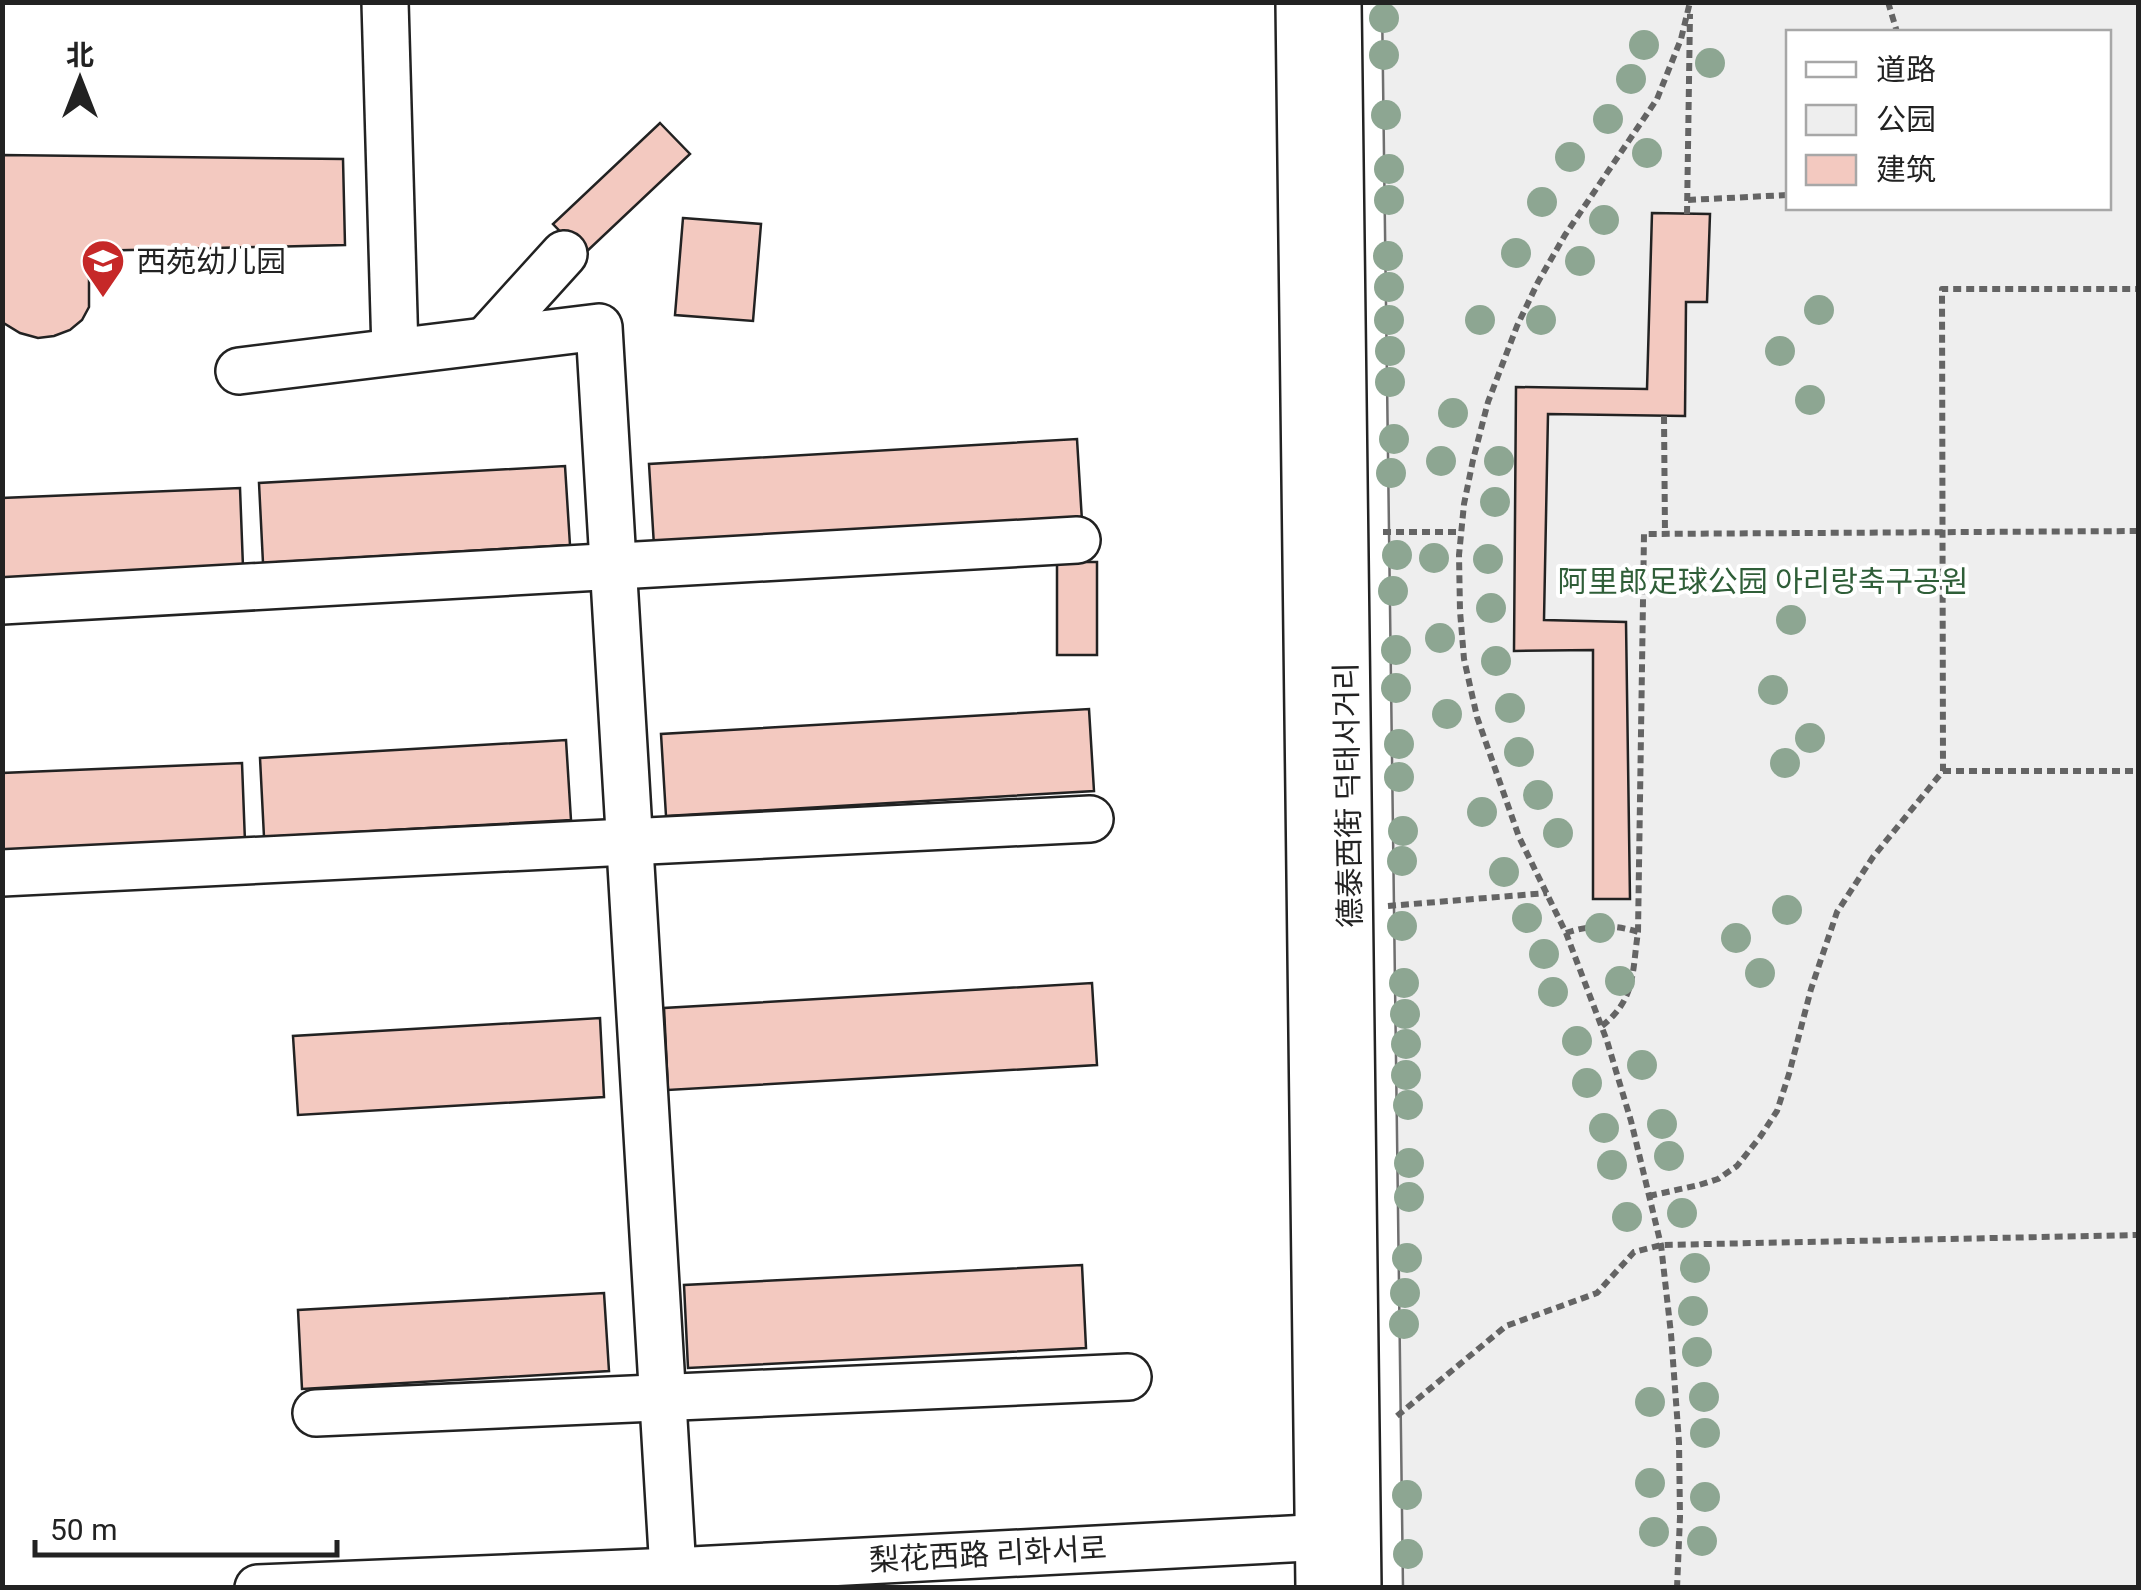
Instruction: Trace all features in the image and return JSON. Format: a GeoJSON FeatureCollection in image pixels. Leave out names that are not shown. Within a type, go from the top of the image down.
{"type":"FeatureCollection","features":[{"type":"Feature","properties":{"kind":"street"},"geometry":{"type":"LineString","coordinates":[[384,2],[395,351]]}},
{"type":"Feature","properties":{"kind":"street","name":"德泰西街 덕태서거리"},"geometry":{"type":"LineString","coordinates":[[1299,2],[1338,1536],[1358,1588]]}},
{"type":"Feature","properties":{"kind":"street","name":"德泰西街 덕태서거리"},"geometry":{"type":"LineString","coordinates":[[1319,1588],[1338,1536],[1338,2]]}},
{"type":"Feature","properties":{"kind":"street"},"geometry":{"type":"LineString","coordinates":[[488,339],[564,254]]}},
{"type":"Feature","properties":{"kind":"street"},"geometry":{"type":"LineString","coordinates":[[239,371],[599,327],[673,1570]]}},
{"type":"Feature","properties":{"kind":"street"},"geometry":{"type":"LineString","coordinates":[[2,602],[1077,540]]}},
{"type":"Feature","properties":{"kind":"street"},"geometry":{"type":"LineString","coordinates":[[2,873],[1090,819]]}},
{"type":"Feature","properties":{"kind":"street"},"geometry":{"type":"LineString","coordinates":[[316,1414],[1128,1376]]}},
{"type":"Feature","properties":{"kind":"street","name":"梨花西路 리화서로"},"geometry":{"type":"LineString","coordinates":[[258,1588],[1338,1536]]}},
{"type":"Feature","properties":{"kind":"path"},"geometry":{"type":"LineString","coordinates":[[1687,214],[1690,2]]}},
{"type":"Feature","properties":{"kind":"path"},"geometry":{"type":"LineString","coordinates":[[1678,1588],[1679,1442],[1661,1245],[1602,1026],[1566,933],[1518,837],[1476,717],[1464,659],[1460,532],[1488,402],[1516,326],[1566,235],[1657,99],[1681,38],[1690,2]]}},
{"type":"Feature","properties":{"kind":"path"},"geometry":{"type":"LineString","coordinates":[[1888,2],[1896,30]]}},
{"type":"Feature","properties":{"kind":"path"},"geometry":{"type":"LineString","coordinates":[[1688,200],[1786,195]]}},
{"type":"Feature","properties":{"kind":"path"},"geometry":{"type":"LineString","coordinates":[[1649,1196],[1718,1178],[1737,1166],[1760,1137],[1777,1111],[1810,989],[1837,912],[1873,857],[1943,771],[1942,290],[2138,290]]}},
{"type":"Feature","properties":{"kind":"path"},"geometry":{"type":"LineString","coordinates":[[1664,416],[1664,534]]}},
{"type":"Feature","properties":{"kind":"path"},"geometry":{"type":"LineString","coordinates":[[1602,1026],[1627,999],[1638,932],[1644,534],[2138,531]]}},
{"type":"Feature","properties":{"kind":"path"},"geometry":{"type":"LineString","coordinates":[[1377,532],[1460,532]]}},
{"type":"Feature","properties":{"kind":"path"},"geometry":{"type":"LineString","coordinates":[[1943,771],[2138,771]]}},
{"type":"Feature","properties":{"kind":"path"},"geometry":{"type":"LineString","coordinates":[[1381,906],[1547,894]]}},
{"type":"Feature","properties":{"kind":"path"},"geometry":{"type":"LineString","coordinates":[[1566,933],[1584,927],[1623,927],[1638,932]]}},
{"type":"Feature","properties":{"kind":"path"},"geometry":{"type":"LineString","coordinates":[[1388,1424],[1506,1326],[1598,1293],[1634,1252],[1661,1245],[2138,1235]]}},
{"type":"Feature","properties":{"kind":"green space","name":"阿里郎足球公园 아리랑축구공원"},"geometry":{"type":"Polygon","coordinates":[[[1382,3],[2138,3],[2138,1587],[1403,1587],[1382,3]]]}},
{"type":"Feature","properties":{"kind":"building"},"geometry":{"type":"Polygon","coordinates":[[[660,123],[690,154],[583,255],[553,224],[660,123]]]}},
{"type":"Feature","properties":{"kind":"building"},"geometry":{"type":"Polygon","coordinates":[[[2,155],[343,159],[345,245],[89,251],[89,307],[82,320],[70,330],[38,338],[2,322],[2,155]]]}},
{"type":"Feature","properties":{"kind":"building"},"geometry":{"type":"Polygon","coordinates":[[[1652,213],[1710,214],[1707,302],[1686,302],[1685,416],[1548,414],[1544,620],[1626,622],[1630,899],[1593,899],[1593,650],[1514,651],[1516,387],[1647,389],[1652,213]]]}},
{"type":"Feature","properties":{"kind":"building"},"geometry":{"type":"Polygon","coordinates":[[[683,218],[761,224],[753,321],[675,315],[683,218]]]}},
{"type":"Feature","properties":{"kind":"building"},"geometry":{"type":"Polygon","coordinates":[[[1077,439],[1082,521],[654,546],[649,464],[1077,439]]]}},
{"type":"Feature","properties":{"kind":"building"},"geometry":{"type":"Polygon","coordinates":[[[565,466],[570,545],[263,563],[259,483],[565,466]]]}},
{"type":"Feature","properties":{"kind":"building"},"geometry":{"type":"Polygon","coordinates":[[[240,488],[243,567],[2,578],[2,498],[240,488]]]}},
{"type":"Feature","properties":{"kind":"building"},"geometry":{"type":"Polygon","coordinates":[[[1057,562],[1097,562],[1097,655],[1057,655],[1057,562]]]}},
{"type":"Feature","properties":{"kind":"building"},"geometry":{"type":"Polygon","coordinates":[[[1089,709],[1094,791],[666,816],[661,734],[1089,709]]]}},
{"type":"Feature","properties":{"kind":"building"},"geometry":{"type":"Polygon","coordinates":[[[566,740],[571,820],[264,837],[260,758],[566,740]]]}},
{"type":"Feature","properties":{"kind":"building"},"geometry":{"type":"Polygon","coordinates":[[[242,763],[245,842],[2,853],[2,773],[242,763]]]}},
{"type":"Feature","properties":{"kind":"building"},"geometry":{"type":"Polygon","coordinates":[[[1092,983],[1097,1065],[668,1090],[664,1008],[1092,983]]]}},
{"type":"Feature","properties":{"kind":"building"},"geometry":{"type":"Polygon","coordinates":[[[600,1018],[604,1097],[298,1115],[293,1036],[600,1018]]]}},
{"type":"Feature","properties":{"kind":"building"},"geometry":{"type":"Polygon","coordinates":[[[1082,1265],[1086,1348],[688,1368],[684,1285],[1082,1265]]]}},
{"type":"Feature","properties":{"kind":"building"},"geometry":{"type":"Polygon","coordinates":[[[604,1293],[609,1371],[302,1389],[298,1310],[604,1293]]]}},
{"type":"Feature","properties":{"kind":"place","name":"西苑幼儿园"},"geometry":{"type":"Point","coordinates":[103,299]}}]}
